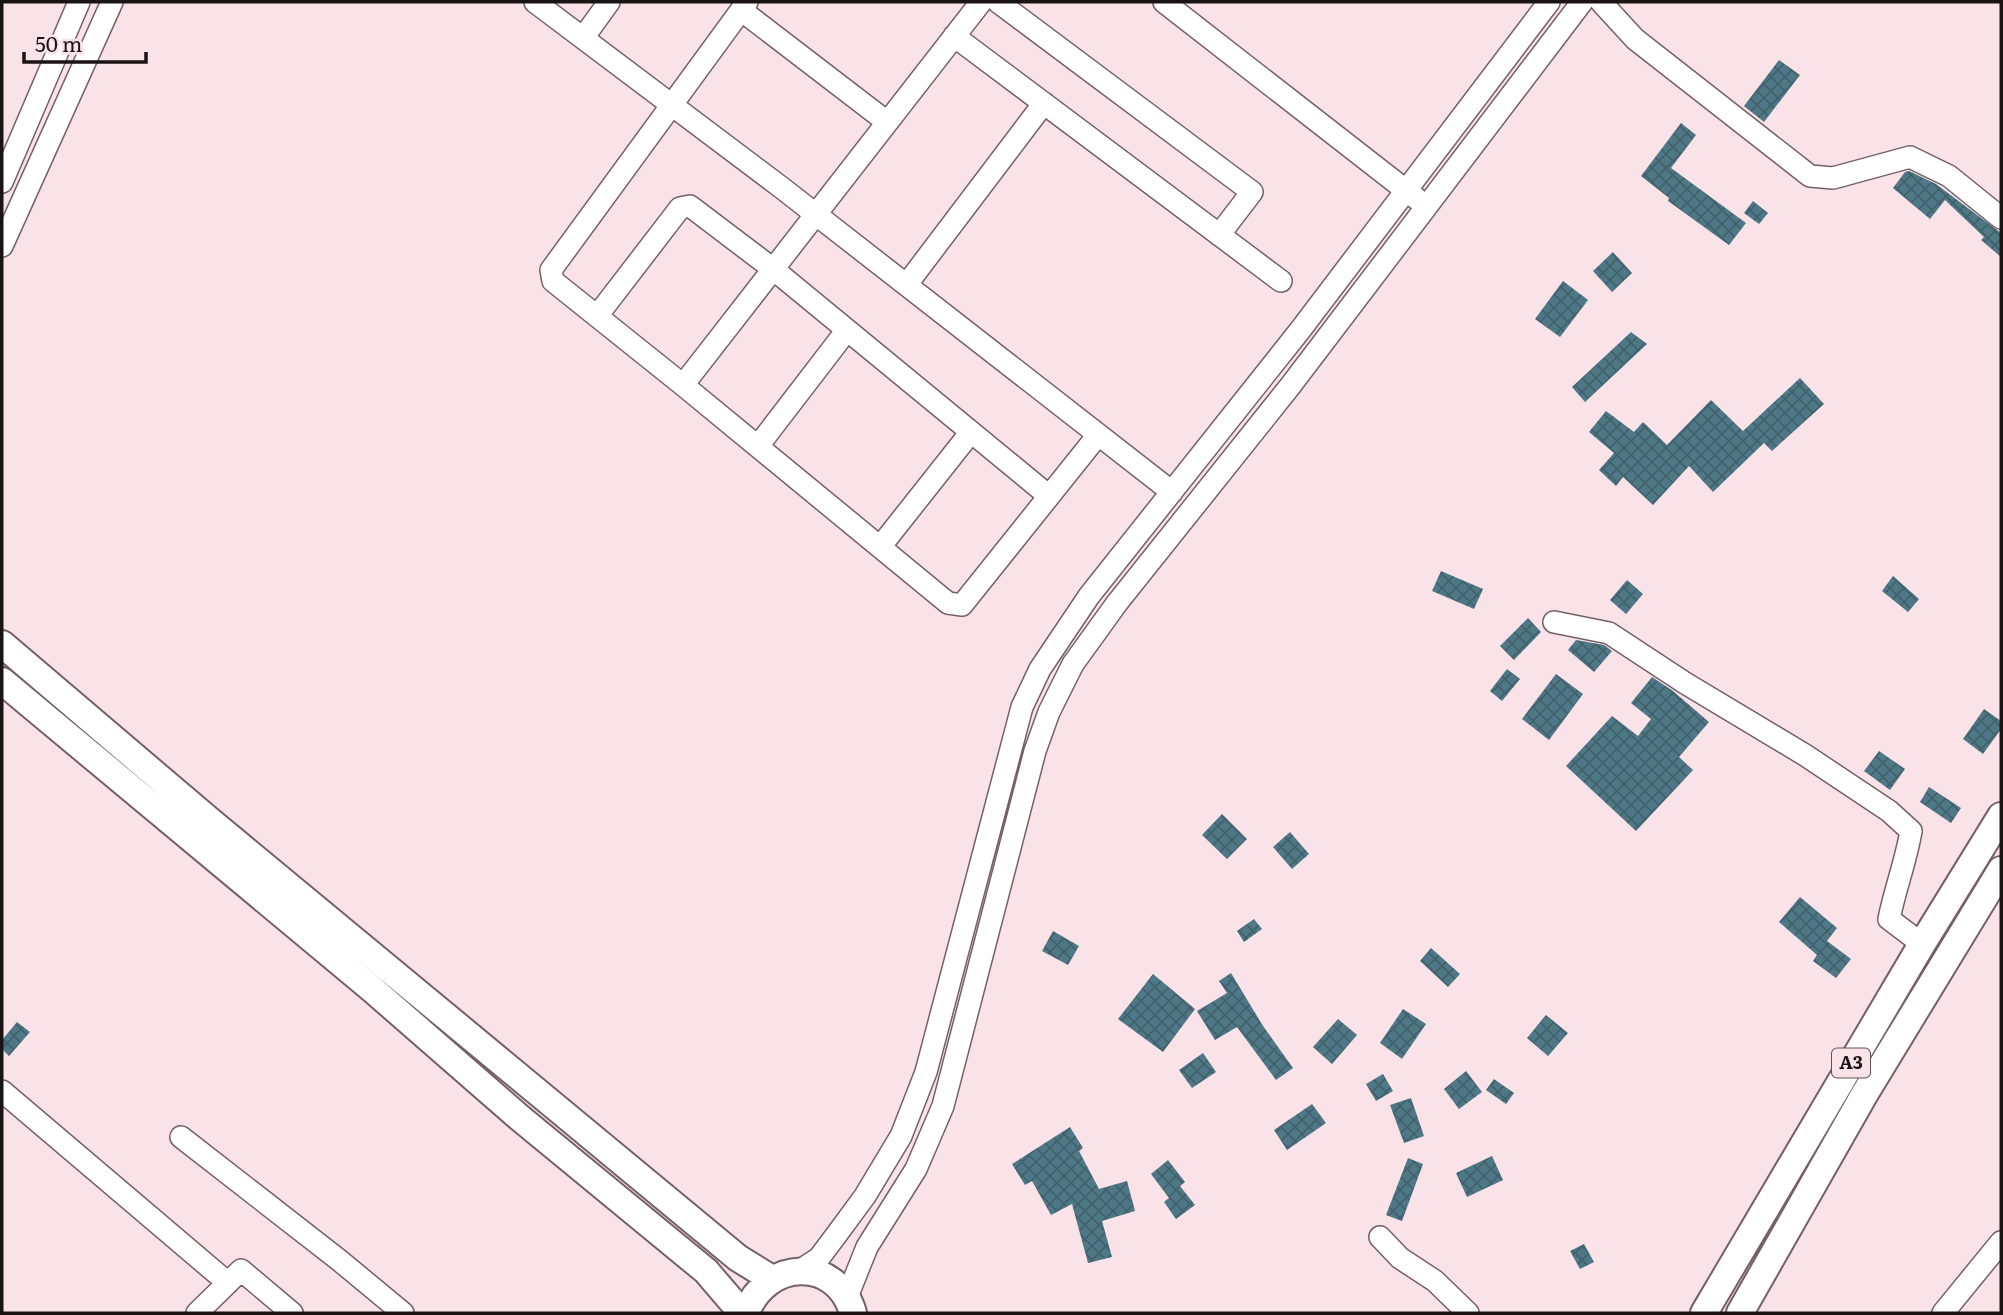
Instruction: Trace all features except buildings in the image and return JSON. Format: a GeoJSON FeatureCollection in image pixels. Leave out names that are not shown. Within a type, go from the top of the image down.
{"type":"FeatureCollection","features":[{"type":"Feature","properties":{"kind":"main road"},"geometry":{"type":"LineString","coordinates":[[2,644],[210,821],[738,1258],[772,1279]]}},
{"type":"Feature","properties":{"kind":"main road"},"geometry":{"type":"LineString","coordinates":[[2,681],[362,981],[520,1118],[706,1271],[744,1313],[751,1299],[764,1284],[780,1275],[799,1271],[818,1274],[834,1283],[850,1305]]}},
{"type":"Feature","properties":{"kind":"main road","name":"A3"},"geometry":{"type":"LineString","coordinates":[[1704,1313],[1922,944],[2001,816]]}},
{"type":"Feature","properties":{"kind":"main road","name":"A3"},"geometry":{"type":"LineString","coordinates":[[1740,1313],[1864,1095],[2001,870]]}},
{"type":"Feature","properties":{"kind":"street"},"geometry":{"type":"LineString","coordinates":[[2,182],[79,2]]}},
{"type":"Feature","properties":{"kind":"street"},"geometry":{"type":"LineString","coordinates":[[2,246],[111,2]]}},
{"type":"Feature","properties":{"kind":"street"},"geometry":{"type":"LineString","coordinates":[[535,2],[816,214],[1172,492]]}},
{"type":"Feature","properties":{"kind":"street"},"geometry":{"type":"LineString","coordinates":[[583,38],[609,2]]}},
{"type":"Feature","properties":{"kind":"street"},"geometry":{"type":"LineString","coordinates":[[683,385],[981,2]]}},
{"type":"Feature","properties":{"kind":"street"},"geometry":{"type":"LineString","coordinates":[[998,2],[1252,192],[1219,235]]}},
{"type":"Feature","properties":{"kind":"street"},"geometry":{"type":"LineString","coordinates":[[1164,2],[1427,206]]}},
{"type":"Feature","properties":{"kind":"street"},"geometry":{"type":"LineString","coordinates":[[799,1271],[819,1258],[865,1196],[901,1136],[926,1072],[1022,707],[1040,669],[1088,596],[1301,329],[1549,2]]}},
{"type":"Feature","properties":{"kind":"street"},"geometry":{"type":"LineString","coordinates":[[850,1305],[867,1247],[916,1170],[943,1106],[1035,751],[1049,712],[1073,664],[1117,603],[1291,385],[1582,2]]}},
{"type":"Feature","properties":{"kind":"street"},"geometry":{"type":"LineString","coordinates":[[1601,2],[1635,39],[1810,176],[1833,178],[1910,157],[1949,176],[2001,218]]}},
{"type":"Feature","properties":{"kind":"street"},"geometry":{"type":"LineString","coordinates":[[887,122],[744,6],[551,270],[553,281],[948,603],[962,605],[1098,435]]}},
{"type":"Feature","properties":{"kind":"street"},"geometry":{"type":"LineString","coordinates":[[954,36],[1281,281]]}},
{"type":"Feature","properties":{"kind":"street"},"geometry":{"type":"LineString","coordinates":[[906,285],[1044,103]]}},
{"type":"Feature","properties":{"kind":"street"},"geometry":{"type":"LineString","coordinates":[[597,316],[680,208],[690,206],[773,269],[1049,496]]}},
{"type":"Feature","properties":{"kind":"street"},"geometry":{"type":"LineString","coordinates":[[758,446],[847,330]]}},
{"type":"Feature","properties":{"kind":"street"},"geometry":{"type":"LineString","coordinates":[[880,547],[971,432]]}},
{"type":"Feature","properties":{"kind":"street"},"geometry":{"type":"LineString","coordinates":[[1554,622],[1609,633],[1685,683],[1805,755],[1889,811],[1911,831],[1907,857],[1889,919],[1922,944]]}},
{"type":"Feature","properties":{"kind":"street"},"geometry":{"type":"LineString","coordinates":[[2,1091],[228,1283]]}},
{"type":"Feature","properties":{"kind":"street"},"geometry":{"type":"LineString","coordinates":[[181,1137],[403,1313]]}},
{"type":"Feature","properties":{"kind":"street"},"geometry":{"type":"LineString","coordinates":[[1380,1237],[1400,1258],[1435,1281],[1468,1313]]}},
{"type":"Feature","properties":{"kind":"street"},"geometry":{"type":"LineString","coordinates":[[1943,1313],[2001,1242]]}},
{"type":"Feature","properties":{"kind":"street"},"geometry":{"type":"LineString","coordinates":[[197,1313],[242,1270],[292,1313]]}}]}
